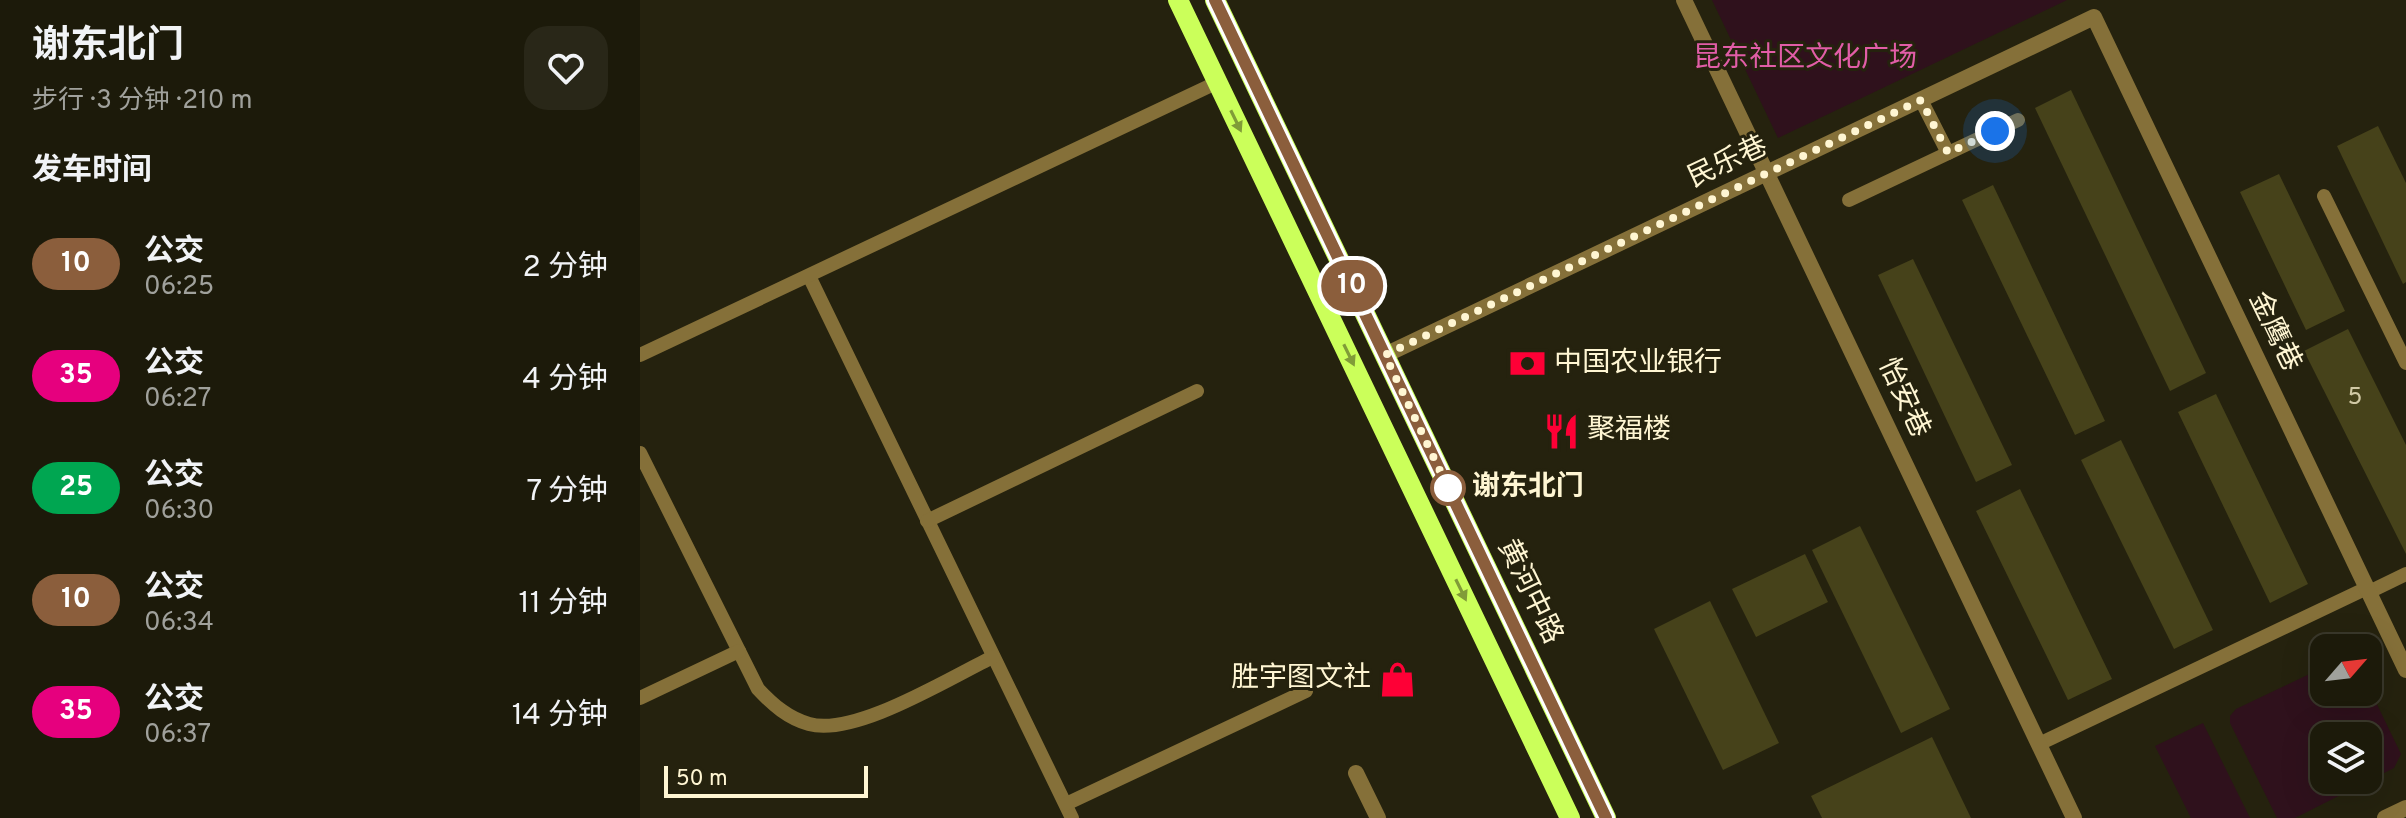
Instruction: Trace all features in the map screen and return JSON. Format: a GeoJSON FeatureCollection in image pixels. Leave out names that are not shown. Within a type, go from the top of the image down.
{"type":"FeatureCollection","features":[{"type":"Feature","properties":{"kind":"main road"},"geometry":{"type":"LineString","coordinates":[[1178,0],[1570,818]]}},
{"type":"Feature","properties":{"kind":"main road","name":"黄河中路"},"geometry":{"type":"LineString","coordinates":[[1215,0],[1606,818]]}},
{"type":"Feature","properties":{"kind":"street","name":"怡安巷"},"geometry":{"type":"LineString","coordinates":[[1684,0],[2074,818]]}},
{"type":"Feature","properties":{"kind":"street","name":"民乐巷"},"geometry":{"type":"LineString","coordinates":[[1385,355],[2094,17]]}},
{"type":"Feature","properties":{"kind":"street","name":"金鹰巷"},"geometry":{"type":"LineString","coordinates":[[2094,17],[2406,670]]}},
{"type":"Feature","properties":{"kind":"street"},"geometry":{"type":"LineString","coordinates":[[1356,773],[1378,818]]}},
{"type":"Feature","properties":{"kind":"street"},"geometry":{"type":"LineString","coordinates":[[2385,818],[2406,808]]}},
{"type":"Feature","properties":{"kind":"lane"},"geometry":{"type":"LineString","coordinates":[[640,355],[1218,82]]}},
{"type":"Feature","properties":{"kind":"lane"},"geometry":{"type":"LineString","coordinates":[[1921,100],[1948,153]]}},
{"type":"Feature","properties":{"kind":"lane"},"geometry":{"type":"LineString","coordinates":[[1849,200],[2018,120]]}},
{"type":"Feature","properties":{"kind":"lane"},"geometry":{"type":"LineString","coordinates":[[2324,196],[2406,363]]}},
{"type":"Feature","properties":{"kind":"lane"},"geometry":{"type":"LineString","coordinates":[[809,276],[1069,811],[1306,691]]}},
{"type":"Feature","properties":{"kind":"lane"},"geometry":{"type":"LineString","coordinates":[[927,521],[1197,391]]}},
{"type":"Feature","properties":{"kind":"lane"},"geometry":{"type":"LineString","coordinates":[[640,453],[758,689],[790,717],[810,725],[836,727],[871,717],[993,657]]}},
{"type":"Feature","properties":{"kind":"lane"},"geometry":{"type":"LineString","coordinates":[[2039,744],[2406,574]]}},
{"type":"Feature","properties":{"kind":"lane"},"geometry":{"type":"LineString","coordinates":[[640,698],[739,651]]}},
{"type":"Feature","properties":{"kind":"green space","name":"昆东社区文化广场"},"geometry":{"type":"Polygon","coordinates":[[[1712,0],[2067,0],[1778,138],[1712,0]]]}},
{"type":"Feature","properties":{"kind":"green space"},"geometry":{"type":"Polygon","coordinates":[[[2310,674],[2310,706],[2378,706],[2401,754],[2394,768],[2382,774],[2382,722],[2310,722],[2310,794],[2343,794],[2295,818],[2277,818],[2230,723],[2230,716],[2236,709],[2310,674]]]}},
{"type":"Feature","properties":{"kind":"green space"},"geometry":{"type":"Polygon","coordinates":[[[2203,723],[2250,818],[2191,818],[2155,746],[2203,723]]]}},
{"type":"Feature","properties":{"kind":"building"},"geometry":{"type":"Polygon","coordinates":[[[2071,90],[2206,373],[2170,391],[2035,108],[2071,90]]]}},
{"type":"Feature","properties":{"kind":"building"},"geometry":{"type":"Polygon","coordinates":[[[2378,126],[2406,183],[2406,282],[2403,284],[2337,146],[2378,126]]]}},
{"type":"Feature","properties":{"kind":"building"},"geometry":{"type":"Polygon","coordinates":[[[2279,174],[2345,311],[2306,330],[2240,192],[2279,174]]]}},
{"type":"Feature","properties":{"kind":"building"},"geometry":{"type":"Polygon","coordinates":[[[1993,185],[2105,421],[2075,435],[1962,200],[1993,185]]]}},
{"type":"Feature","properties":{"kind":"building"},"geometry":{"type":"Polygon","coordinates":[[[1913,259],[2012,465],[1976,482],[1878,275],[1913,259]]]}},
{"type":"Feature","properties":{"kind":"building"},"geometry":{"type":"Polygon","coordinates":[[[2348,329],[2406,445],[2406,554],[2304,351],[2348,329]]]}},
{"type":"Feature","properties":{"kind":"building"},"geometry":{"type":"Polygon","coordinates":[[[2216,394],[2308,584],[2270,603],[2178,412],[2216,394]]]}},
{"type":"Feature","properties":{"kind":"building"},"geometry":{"type":"Polygon","coordinates":[[[2121,440],[2213,630],[2174,649],[2081,460],[2121,440]]]}},
{"type":"Feature","properties":{"kind":"building"},"geometry":{"type":"Polygon","coordinates":[[[2020,489],[2112,679],[2068,700],[1976,511],[2020,489]]]}},
{"type":"Feature","properties":{"kind":"building"},"geometry":{"type":"Polygon","coordinates":[[[1860,526],[1950,709],[1901,733],[1812,550],[1860,526]]]}},
{"type":"Feature","properties":{"kind":"building"},"geometry":{"type":"Polygon","coordinates":[[[1805,554],[1828,602],[1756,637],[1732,589],[1805,554]]]}},
{"type":"Feature","properties":{"kind":"building"},"geometry":{"type":"Polygon","coordinates":[[[1710,601],[1779,743],[1723,770],[1654,629],[1710,601]]]}},
{"type":"Feature","properties":{"kind":"building"},"geometry":{"type":"Polygon","coordinates":[[[1932,737],[1971,818],[1822,818],[1811,796],[1932,737]]]}},
{"type":"Feature","properties":{"kind":"bus line","name":"10"},"geometry":{"type":"LineString","coordinates":[[1215,0],[1606,818]]}},
{"type":"Feature","properties":{"kind":"place","name":"中国农业银行"},"geometry":{"type":"Point","coordinates":[1528,364]}},
{"type":"Feature","properties":{"kind":"place","name":"聚福楼"},"geometry":{"type":"Point","coordinates":[1561,431]}},
{"type":"Feature","properties":{"kind":"place","name":"谢东北门"},"geometry":{"type":"Point","coordinates":[1448,488]}},
{"type":"Feature","properties":{"kind":"place","name":"胜宇图文社"},"geometry":{"type":"Point","coordinates":[1397,679]}},
{"type":"Feature","properties":{"kind":"route"},"geometry":{"type":"LineString","coordinates":[[1448,488],[1450,492],[1385,355],[1921,100],[1948,153],[1995,131]]}}]}
